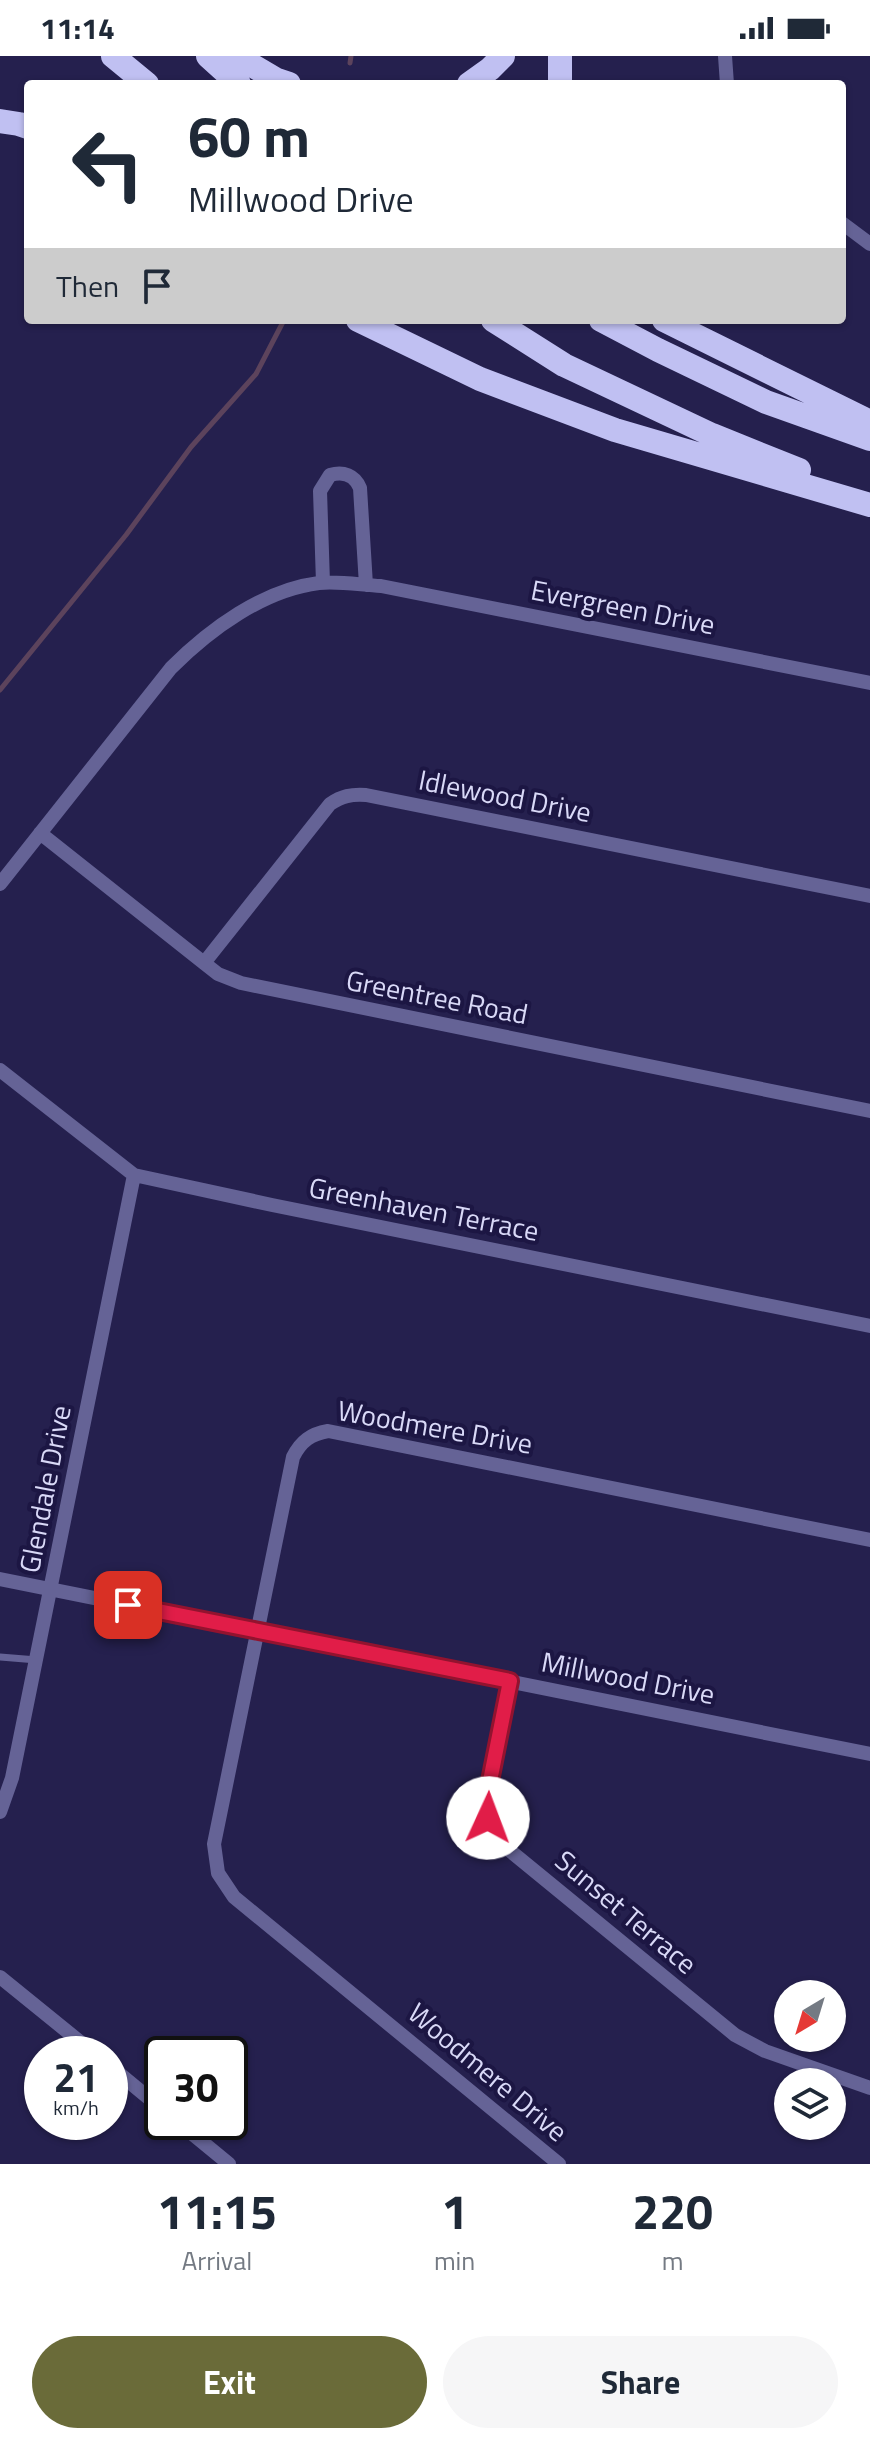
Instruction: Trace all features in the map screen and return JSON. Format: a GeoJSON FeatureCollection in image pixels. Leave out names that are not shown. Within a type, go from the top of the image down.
{"type":"FeatureCollection","features":[{"type":"Feature","properties":{"kind":"highway"},"geometry":{"type":"LineString","coordinates":[[113,56],[142,80]]}},
{"type":"Feature","properties":{"kind":"highway"},"geometry":{"type":"LineString","coordinates":[[208,56],[235,80]]}},
{"type":"Feature","properties":{"kind":"highway"},"geometry":{"type":"LineString","coordinates":[[236,56],[277,80]]}},
{"type":"Feature","properties":{"kind":"highway"},"geometry":{"type":"LineString","coordinates":[[475,80],[503,56]]}},
{"type":"Feature","properties":{"kind":"highway"},"geometry":{"type":"LineString","coordinates":[[560,56],[560,80]]}},
{"type":"Feature","properties":{"kind":"highway"},"geometry":{"type":"LineString","coordinates":[[0,121],[24,126]]}},
{"type":"Feature","properties":{"kind":"highway"},"geometry":{"type":"LineString","coordinates":[[366,324],[480,379],[615,430],[870,505]]}},
{"type":"Feature","properties":{"kind":"highway"},"geometry":{"type":"LineString","coordinates":[[500,324],[578,371],[712,435],[870,499]]}},
{"type":"Feature","properties":{"kind":"highway"},"geometry":{"type":"LineString","coordinates":[[609,324],[766,402],[870,439]]}},
{"type":"Feature","properties":{"kind":"highway"},"geometry":{"type":"LineString","coordinates":[[672,324],[870,422]]}},
{"type":"Feature","properties":{"kind":"street"},"geometry":{"type":"LineString","coordinates":[[725,56],[727,80]]}},
{"type":"Feature","properties":{"kind":"street"},"geometry":{"type":"LineString","coordinates":[[846,226],[870,244]]}},
{"type":"Feature","properties":{"kind":"street"},"geometry":{"type":"LineString","coordinates":[[323,583],[320,491],[330,475],[338,473],[357,480],[360,488],[366,585]]}},
{"type":"Feature","properties":{"kind":"street","name":"Evergreen Drive"},"geometry":{"type":"LineString","coordinates":[[0,884],[171,668],[195,644],[251,606],[308,585],[390,587],[870,683]]}},
{"type":"Feature","properties":{"kind":"street","name":"Idlewood Drive"},"geometry":{"type":"LineString","coordinates":[[204,963],[330,804],[352,794],[870,896]]}},
{"type":"Feature","properties":{"kind":"street","name":"Greentree Road"},"geometry":{"type":"LineString","coordinates":[[40,833],[218,974],[241,983],[870,1111]]}},
{"type":"Feature","properties":{"kind":"street","name":"Greenhaven Terrace"},"geometry":{"type":"LineString","coordinates":[[0,1070],[134,1175],[870,1326]]}},
{"type":"Feature","properties":{"kind":"street","name":"Glendale Drive"},"geometry":{"type":"LineString","coordinates":[[0,1812],[12,1778],[37,1660],[134,1175]]}},
{"type":"Feature","properties":{"kind":"street","name":"Woodmere Drive"},"geometry":{"type":"LineString","coordinates":[[559,2164],[234,1897],[218,1873],[214,1844],[293,1457],[304,1440],[328,1431],[870,1540]]}},
{"type":"Feature","properties":{"kind":"street","name":"Millwood Drive"},"geometry":{"type":"LineString","coordinates":[[0,1579],[870,1754]]}},
{"type":"Feature","properties":{"kind":"street","name":"Sunset Terrace"},"geometry":{"type":"LineString","coordinates":[[510,1681],[486,1801],[488,1818],[503,1845],[735,2035],[765,2051],[870,2088]]}},
{"type":"Feature","properties":{"kind":"street"},"geometry":{"type":"LineString","coordinates":[[0,1977],[73,2036]]}},
{"type":"Feature","properties":{"kind":"street"},"geometry":{"type":"LineString","coordinates":[[128,2081],[144,2094]]}},
{"type":"Feature","properties":{"kind":"street"},"geometry":{"type":"LineString","coordinates":[[200,2140],[229,2164]]}},
{"type":"Feature","properties":{"kind":"lane"},"geometry":{"type":"LineString","coordinates":[[0,1657],[37,1660]]}},
{"type":"Feature","properties":{"kind":"waterway"},"geometry":{"type":"LineString","coordinates":[[350,63],[351,56]]}},
{"type":"Feature","properties":{"kind":"waterway"},"geometry":{"type":"LineString","coordinates":[[0,690],[126,535],[191,447],[256,374],[282,324]]}},
{"type":"Feature","properties":{"kind":"route"},"geometry":{"type":"LineString","coordinates":[[128,1605],[510,1681],[486,1801],[488,1818]]}}]}
